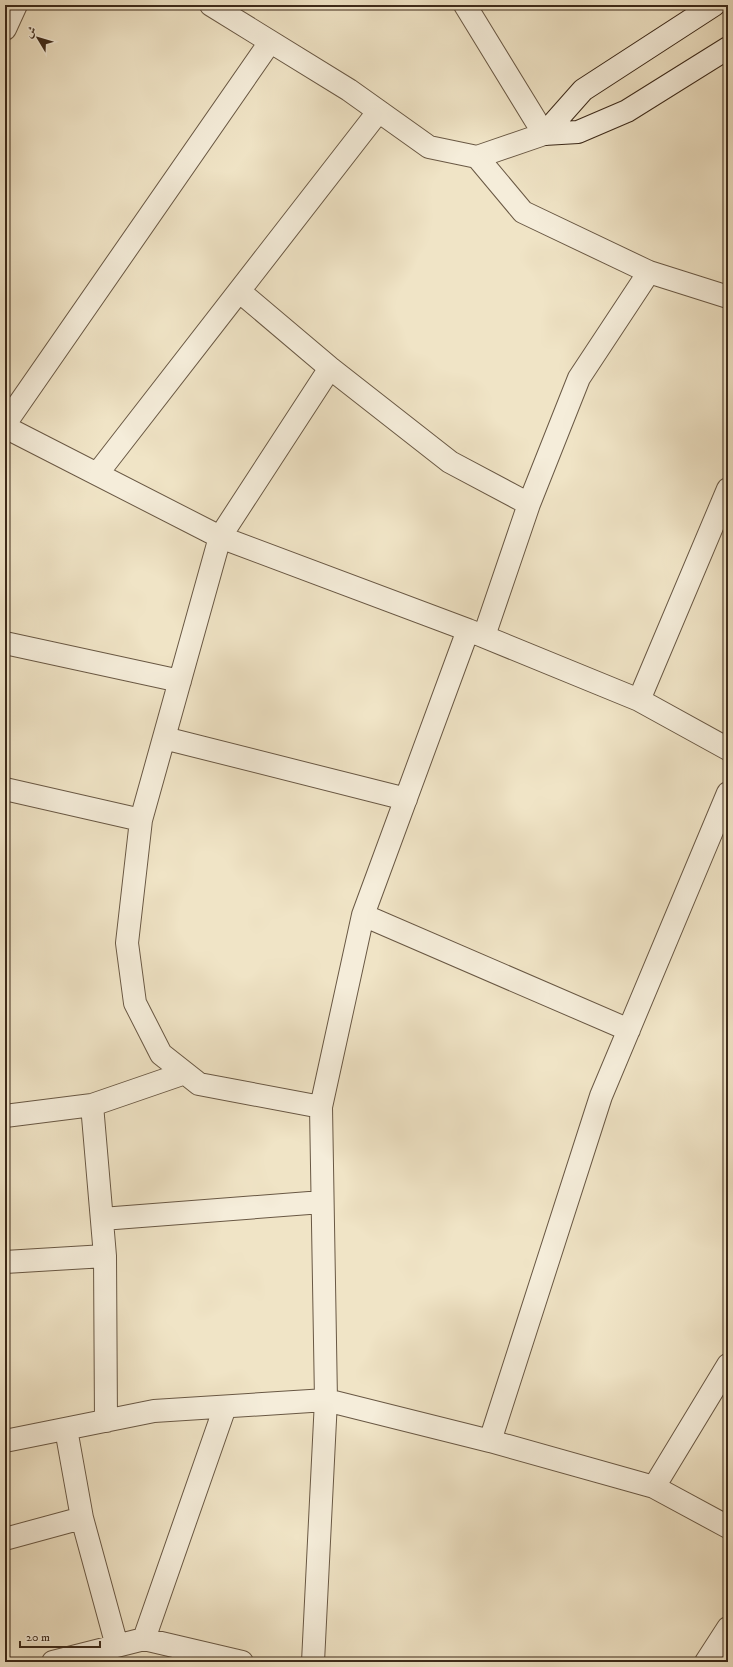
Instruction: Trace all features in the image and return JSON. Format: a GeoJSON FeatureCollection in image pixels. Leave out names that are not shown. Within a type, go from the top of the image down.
{"type":"FeatureCollection","features":[{"type":"Feature","properties":{"kind":"street"},"geometry":{"type":"LineString","coordinates":[[5,29],[16,5]]}},
{"type":"Feature","properties":{"kind":"street"},"geometry":{"type":"LineString","coordinates":[[211,5],[348,90],[429,147],[477,157],[544,134],[578,132],[627,111],[728,48]]}},
{"type":"Feature","properties":{"kind":"street"},"geometry":{"type":"LineString","coordinates":[[465,5],[544,134]]}},
{"type":"Feature","properties":{"kind":"street"},"geometry":{"type":"LineString","coordinates":[[544,134],[583,90],[714,5]]}},
{"type":"Feature","properties":{"kind":"street"},"geometry":{"type":"LineString","coordinates":[[5,424],[270,42]]}},
{"type":"Feature","properties":{"kind":"street"},"geometry":{"type":"LineString","coordinates":[[97,474],[378,112]]}},
{"type":"Feature","properties":{"kind":"street"},"geometry":{"type":"LineString","coordinates":[[477,157],[523,212],[649,272],[728,297]]}},
{"type":"Feature","properties":{"kind":"street"},"geometry":{"type":"LineString","coordinates":[[313,1662],[326,1400],[321,1107],[363,915],[406,799],[476,633],[579,378],[649,272]]}},
{"type":"Feature","properties":{"kind":"street"},"geometry":{"type":"LineString","coordinates":[[239,291],[330,368],[450,462],[529,504]]}},
{"type":"Feature","properties":{"kind":"street"},"geometry":{"type":"LineString","coordinates":[[321,1107],[199,1084],[161,1054],[135,1003],[127,943],[141,820],[220,537],[330,368]]}},
{"type":"Feature","properties":{"kind":"street"},"geometry":{"type":"LineString","coordinates":[[5,427],[220,537],[476,633],[639,700],[728,749]]}},
{"type":"Feature","properties":{"kind":"street"},"geometry":{"type":"LineString","coordinates":[[639,700],[728,490]]}},
{"type":"Feature","properties":{"kind":"street"},"geometry":{"type":"LineString","coordinates":[[5,642],[180,681]]}},
{"type":"Feature","properties":{"kind":"street"},"geometry":{"type":"LineString","coordinates":[[164,738],[406,799]]}},
{"type":"Feature","properties":{"kind":"street"},"geometry":{"type":"LineString","coordinates":[[5,789],[141,820]]}},
{"type":"Feature","properties":{"kind":"street"},"geometry":{"type":"LineString","coordinates":[[490,1441],[601,1096],[728,793]]}},
{"type":"Feature","properties":{"kind":"street"},"geometry":{"type":"LineString","coordinates":[[363,915],[629,1030]]}},
{"type":"Feature","properties":{"kind":"street"},"geometry":{"type":"LineString","coordinates":[[5,1116],[92,1105],[185,1073]]}},
{"type":"Feature","properties":{"kind":"street"},"geometry":{"type":"LineString","coordinates":[[92,1105],[105,1256],[106,1421]]}},
{"type":"Feature","properties":{"kind":"street"},"geometry":{"type":"LineString","coordinates":[[102,1219],[322,1202]]}},
{"type":"Feature","properties":{"kind":"street"},"geometry":{"type":"LineString","coordinates":[[5,1262],[105,1256]]}},
{"type":"Feature","properties":{"kind":"street"},"geometry":{"type":"LineString","coordinates":[[654,1487],[728,1365]]}},
{"type":"Feature","properties":{"kind":"street"},"geometry":{"type":"LineString","coordinates":[[5,1440],[154,1411],[326,1400],[490,1441],[654,1487],[728,1527]]}},
{"type":"Feature","properties":{"kind":"street"},"geometry":{"type":"LineString","coordinates":[[144,1640],[225,1407]]}},
{"type":"Feature","properties":{"kind":"street"},"geometry":{"type":"LineString","coordinates":[[66,1428],[82,1518],[117,1646]]}},
{"type":"Feature","properties":{"kind":"street"},"geometry":{"type":"LineString","coordinates":[[5,1539],[82,1518]]}},
{"type":"Feature","properties":{"kind":"street"},"geometry":{"type":"LineString","coordinates":[[706,1662],[728,1628]]}},
{"type":"Feature","properties":{"kind":"street"},"geometry":{"type":"LineString","coordinates":[[53,1662],[144,1640],[242,1662]]}}]}
